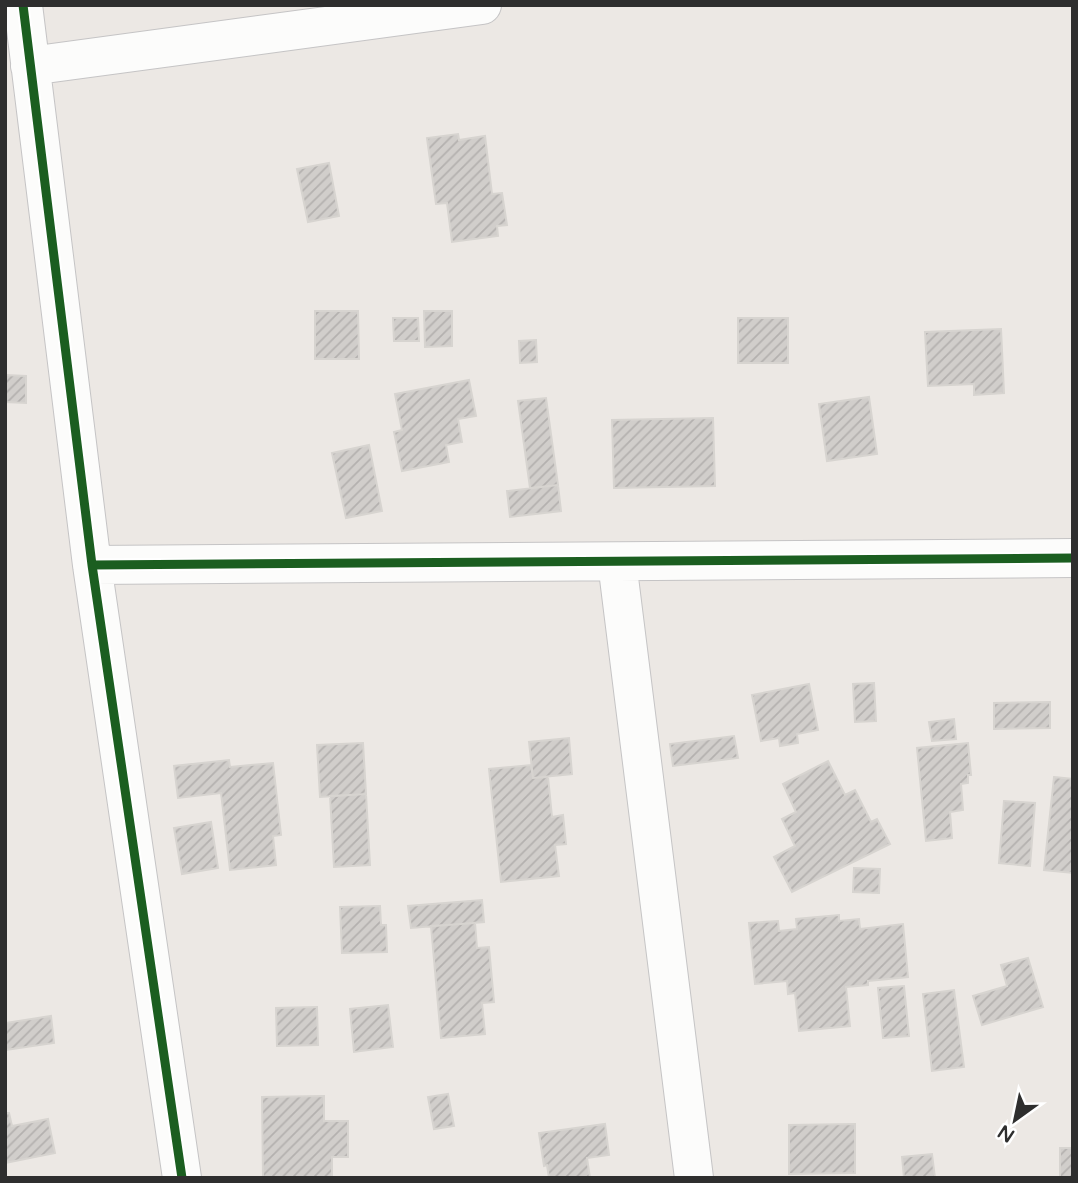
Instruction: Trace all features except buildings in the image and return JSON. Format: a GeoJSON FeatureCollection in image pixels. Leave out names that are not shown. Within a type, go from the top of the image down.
{"type":"FeatureCollection","features":[{"type":"Feature","properties":{"kind":"street"},"geometry":{"type":"LineString","coordinates":[[23,5],[92,565],[182,1178]]}},
{"type":"Feature","properties":{"kind":"street"},"geometry":{"type":"LineString","coordinates":[[30,66],[482,5]]}},
{"type":"Feature","properties":{"kind":"street"},"geometry":{"type":"LineString","coordinates":[[92,565],[1073,558]]}},
{"type":"Feature","properties":{"kind":"street"},"geometry":{"type":"LineString","coordinates":[[617,562],[694,1178]]}},
{"type":"Feature","properties":{"kind":"cycle path"},"geometry":{"type":"LineString","coordinates":[[23,5],[92,565],[182,1178]]}},
{"type":"Feature","properties":{"kind":"cycle path"},"geometry":{"type":"LineString","coordinates":[[92,565],[1073,558]]}}]}
